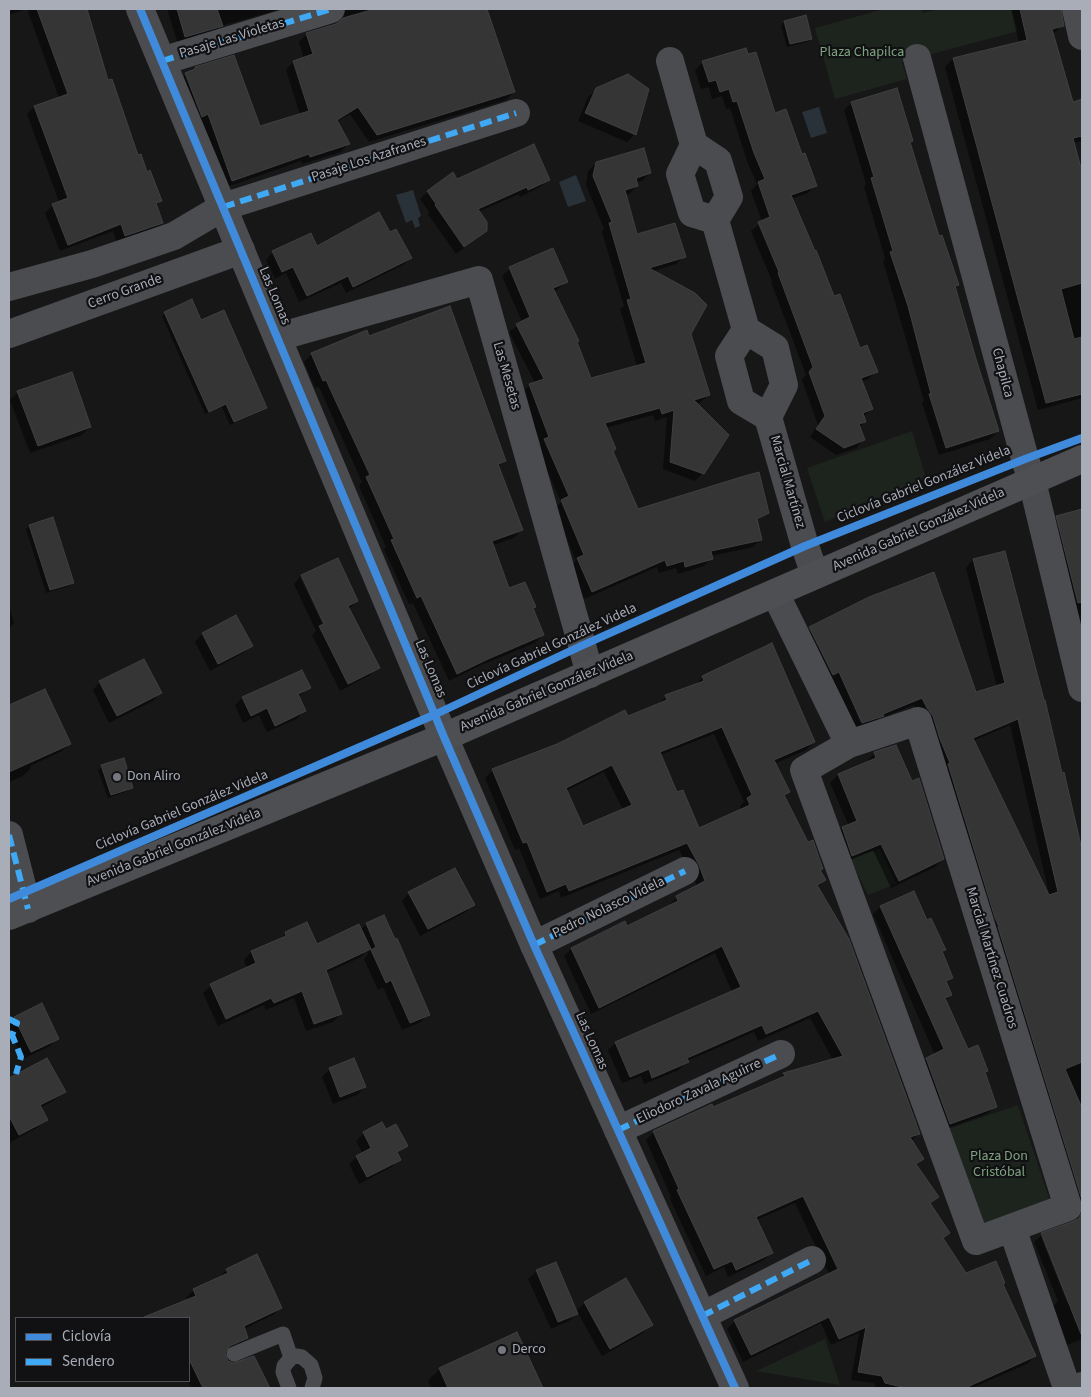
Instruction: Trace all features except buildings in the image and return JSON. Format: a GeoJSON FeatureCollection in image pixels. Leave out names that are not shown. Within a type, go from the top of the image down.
{"type":"FeatureCollection","features":[{"type":"Feature","properties":{"kind":"main road","name":"Avenida Gabriel González Videla"},"geometry":{"type":"LineString","coordinates":[[18,912],[444,737],[1082,459]]}},
{"type":"Feature","properties":{"kind":"street","name":"Las Lomas"},"geometry":{"type":"LineString","coordinates":[[140,9],[444,737],[534,945],[735,1388]]}},
{"type":"Feature","properties":{"kind":"street","name":"Pasaje Las Violetas"},"geometry":{"type":"LineString","coordinates":[[162,61],[331,9]]}},
{"type":"Feature","properties":{"kind":"street"},"geometry":{"type":"LineString","coordinates":[[1076,9],[1082,36]]}},
{"type":"Feature","properties":{"kind":"street","name":"Chapilca"},"geometry":{"type":"LineString","coordinates":[[917,58],[1022,450],[1032,481],[1082,688]]}},
{"type":"Feature","properties":{"kind":"street"},"geometry":{"type":"LineString","coordinates":[[670,61],[694,145],[718,161],[729,197],[715,220],[746,330]]}},
{"type":"Feature","properties":{"kind":"street","name":"Pasaje Los Azafranes"},"geometry":{"type":"LineString","coordinates":[[223,207],[516,113]]}},
{"type":"Feature","properties":{"kind":"street"},"geometry":{"type":"LineString","coordinates":[[694,145],[680,174],[692,213],[715,220]]}},
{"type":"Feature","properties":{"kind":"street"},"geometry":{"type":"LineString","coordinates":[[9,287],[92,264],[174,236],[223,207]]}},
{"type":"Feature","properties":{"kind":"street","name":"Cerro Grande"},"geometry":{"type":"LineString","coordinates":[[9,334],[241,250]]}},
{"type":"Feature","properties":{"kind":"street","name":"Las Mesetas"},"geometry":{"type":"LineString","coordinates":[[278,337],[479,280],[590,674]]}},
{"type":"Feature","properties":{"kind":"street","name":"Marcial Martínez"},"geometry":{"type":"LineString","coordinates":[[768,417],[741,401],[729,356],[746,330],[775,348],[784,385],[768,417],[805,546],[816,575]]}},
{"type":"Feature","properties":{"kind":"street"},"geometry":{"type":"LineString","coordinates":[[775,593],[849,744]]}},
{"type":"Feature","properties":{"kind":"street","name":"Marcial Martínez Cuadros"},"geometry":{"type":"LineString","coordinates":[[918,721],[1068,1207],[1012,1228],[976,1241],[804,770],[849,744],[918,721]]}},
{"type":"Feature","properties":{"kind":"street"},"geometry":{"type":"LineString","coordinates":[[9,835],[18,912]]}},
{"type":"Feature","properties":{"kind":"street","name":"Pedro Nolasco Videla"},"geometry":{"type":"LineString","coordinates":[[534,945],[685,871]]}},
{"type":"Feature","properties":{"kind":"street","name":"Eliodoro Zavala Aguirre"},"geometry":{"type":"LineString","coordinates":[[618,1130],[781,1054]]}},
{"type":"Feature","properties":{"kind":"street"},"geometry":{"type":"LineString","coordinates":[[1012,1228],[1068,1388]]}},
{"type":"Feature","properties":{"kind":"street"},"geometry":{"type":"LineString","coordinates":[[702,1316],[812,1260]]}},
{"type":"Feature","properties":{"kind":"street"},"geometry":{"type":"LineString","coordinates":[[1077,1388],[1082,1386]]}},
{"type":"Feature","properties":{"kind":"lane"},"geometry":{"type":"LineString","coordinates":[[234,1354],[283,1334],[291,1358]]}},
{"type":"Feature","properties":{"kind":"lane"},"geometry":{"type":"LineString","coordinates":[[289,1388],[283,1372],[284,1366],[291,1358],[302,1357],[310,1364],[315,1378],[312,1388]]}},
{"type":"Feature","properties":{"kind":"green space","name":"Plaza Chapilca"},"geometry":{"type":"Polygon","coordinates":[[[884,9],[921,9],[923,13],[938,9],[1012,9],[1018,31],[902,62],[907,79],[835,99],[815,28],[884,9]]]}},
{"type":"Feature","properties":{"kind":"green space"},"geometry":{"type":"Polygon","coordinates":[[[912,431],[926,478],[825,522],[807,468],[912,431]]]}},
{"type":"Feature","properties":{"kind":"green space"},"geometry":{"type":"Polygon","coordinates":[[[880,849],[896,884],[868,895],[850,859],[880,849]]]}},
{"type":"Feature","properties":{"kind":"green space","name":"Plaza Don Cristóbal"},"geometry":{"type":"Polygon","coordinates":[[[1018,1105],[1050,1201],[981,1225],[948,1129],[1018,1105]]]}},
{"type":"Feature","properties":{"kind":"green space"},"geometry":{"type":"Polygon","coordinates":[[[825,1339],[840,1385],[756,1371],[825,1339]]]}},
{"type":"Feature","properties":{"kind":"shaded area"},"geometry":{"type":"Polygon","coordinates":[[[819,107],[827,133],[811,138],[802,112],[819,107]]]}},
{"type":"Feature","properties":{"kind":"shaded area"},"geometry":{"type":"Polygon","coordinates":[[[576,175],[586,201],[568,207],[559,182],[576,175]]]}},
{"type":"Feature","properties":{"kind":"shaded area"},"geometry":{"type":"Polygon","coordinates":[[[413,190],[421,216],[418,218],[420,226],[415,228],[412,220],[406,223],[396,195],[413,190]]]}},
{"type":"Feature","properties":{"kind":"marked path"},"geometry":{"type":"LineString","coordinates":[[162,61],[331,9]]}},
{"type":"Feature","properties":{"kind":"marked path"},"geometry":{"type":"LineString","coordinates":[[223,207],[516,113]]}},
{"type":"Feature","properties":{"kind":"marked path"},"geometry":{"type":"LineString","coordinates":[[9,835],[28,909]]}},
{"type":"Feature","properties":{"kind":"marked path"},"geometry":{"type":"LineString","coordinates":[[534,945],[685,871]]}},
{"type":"Feature","properties":{"kind":"marked path"},"geometry":{"type":"LineString","coordinates":[[9,1019],[17,1023],[12,1035]]}},
{"type":"Feature","properties":{"kind":"marked path"},"geometry":{"type":"LineString","coordinates":[[9,1034],[12,1035],[21,1057],[16,1074]]}},
{"type":"Feature","properties":{"kind":"marked path"},"geometry":{"type":"LineString","coordinates":[[618,1130],[781,1054]]}},
{"type":"Feature","properties":{"kind":"marked path"},"geometry":{"type":"LineString","coordinates":[[702,1316],[812,1260]]}},
{"type":"Feature","properties":{"kind":"cycle path"},"geometry":{"type":"LineString","coordinates":[[140,9],[444,737],[534,945],[735,1388]]}},
{"type":"Feature","properties":{"kind":"cycle path","name":"Ciclovía Gabriel González Videla"},"geometry":{"type":"LineString","coordinates":[[9,899],[436,714],[581,646],[805,546],[1082,438]]}},
{"type":"Feature","properties":{"kind":"place","name":"Don Aliro"},"geometry":{"type":"Point","coordinates":[117,777]}},
{"type":"Feature","properties":{"kind":"place","name":"Derco"},"geometry":{"type":"Point","coordinates":[502,1350]}}]}
